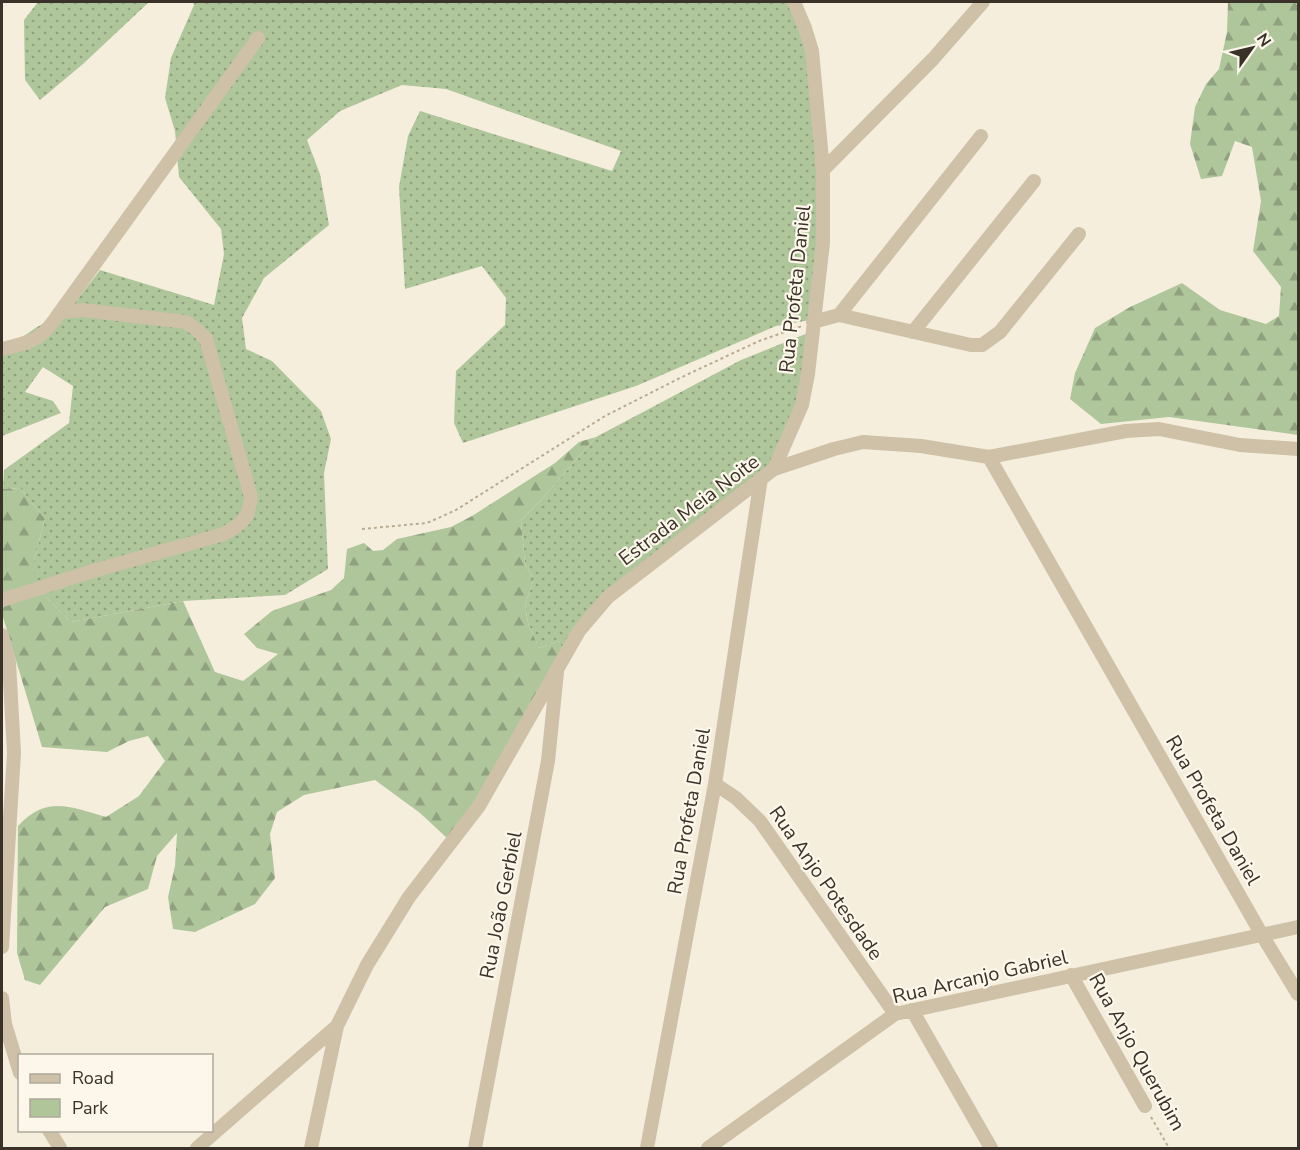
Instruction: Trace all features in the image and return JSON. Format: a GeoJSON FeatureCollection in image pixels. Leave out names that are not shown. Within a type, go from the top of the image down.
{"type":"FeatureCollection","features":[{"type":"Feature","properties":{"kind":"street","name":"Rua Profeta Daniel"},"geometry":{"type":"LineString","coordinates":[[774,469],[802,405],[808,374],[823,243],[823,170],[812,51],[806,27],[794,2]]}},
{"type":"Feature","properties":{"kind":"street"},"geometry":{"type":"LineString","coordinates":[[823,170],[933,59],[982,2]]}},
{"type":"Feature","properties":{"kind":"street"},"geometry":{"type":"LineString","coordinates":[[2,349],[42,336],[258,38]]}},
{"type":"Feature","properties":{"kind":"street"},"geometry":{"type":"LineString","coordinates":[[839,315],[981,136]]}},
{"type":"Feature","properties":{"kind":"street"},"geometry":{"type":"LineString","coordinates":[[914,332],[1034,181]]}},
{"type":"Feature","properties":{"kind":"street"},"geometry":{"type":"LineString","coordinates":[[813,322],[839,315],[971,345],[982,345],[992,340],[1033,293],[1079,234]]}},
{"type":"Feature","properties":{"kind":"street"},"geometry":{"type":"LineString","coordinates":[[2,600],[93,571],[224,534],[239,525],[249,513],[251,497],[206,339],[196,328],[186,322],[83,310],[60,312]]}},
{"type":"Feature","properties":{"kind":"street","name":"Estrada Meia Noite"},"geometry":{"type":"LineString","coordinates":[[311,1149],[337,1026],[367,965],[409,897],[479,806],[579,631],[608,597],[761,478],[774,469],[863,442],[921,446],[989,457],[1126,431],[1159,429],[1240,446],[1299,449]]}},
{"type":"Feature","properties":{"kind":"street","name":"Rua Profeta Daniel"},"geometry":{"type":"LineString","coordinates":[[989,457],[1262,935],[1299,994]]}},
{"type":"Feature","properties":{"kind":"street","name":"Rua Profeta Daniel"},"geometry":{"type":"LineString","coordinates":[[647,1149],[715,784],[761,478]]}},
{"type":"Feature","properties":{"kind":"street"},"geometry":{"type":"LineString","coordinates":[[2,635],[9,662],[14,753],[2,947]]}},
{"type":"Feature","properties":{"kind":"street","name":"Rua João Gerbiel"},"geometry":{"type":"LineString","coordinates":[[475,1149],[548,761],[558,667]]}},
{"type":"Feature","properties":{"kind":"street"},"geometry":{"type":"LineString","coordinates":[[529,717],[552,727]]}},
{"type":"Feature","properties":{"kind":"street","name":"Rua Anjo Potesdade"},"geometry":{"type":"LineString","coordinates":[[715,784],[736,798],[760,821],[895,1014]]}},
{"type":"Feature","properties":{"kind":"street","name":"Rua Arcanjo Gabriel"},"geometry":{"type":"LineString","coordinates":[[708,1149],[895,1014],[1299,927]]}},
{"type":"Feature","properties":{"kind":"street","name":"Rua Anjo Querubim"},"geometry":{"type":"LineString","coordinates":[[1071,975],[1145,1106]]}},
{"type":"Feature","properties":{"kind":"street"},"geometry":{"type":"LineString","coordinates":[[2,998],[8,1038],[18,1067]]}},
{"type":"Feature","properties":{"kind":"street"},"geometry":{"type":"LineString","coordinates":[[912,1010],[991,1149]]}},
{"type":"Feature","properties":{"kind":"street","name":"Estrada Meia Noite"},"geometry":{"type":"LineString","coordinates":[[197,1149],[337,1026]]}},
{"type":"Feature","properties":{"kind":"street"},"geometry":{"type":"LineString","coordinates":[[50,1132],[60,1149]]}},
{"type":"Feature","properties":{"kind":"path"},"geometry":{"type":"LineString","coordinates":[[362,529],[427,523],[456,510],[605,416],[759,341],[813,322]]}},
{"type":"Feature","properties":{"kind":"path","name":"Rua Anjo Querubim"},"geometry":{"type":"LineString","coordinates":[[1145,1106],[1169,1149]]}},
{"type":"Feature","properties":{"kind":"green space"},"geometry":{"type":"Polygon","coordinates":[[[38,2],[149,2],[83,64],[40,100],[25,80],[24,20],[38,2]]]}},
{"type":"Feature","properties":{"kind":"green space"},"geometry":{"type":"Polygon","coordinates":[[[193,2],[792,2],[808,37],[822,208],[810,320],[776,326],[636,386],[463,443],[454,423],[456,371],[505,325],[506,298],[482,266],[405,289],[399,187],[408,136],[420,111],[612,171],[621,151],[446,89],[402,85],[340,111],[307,140],[320,174],[329,225],[264,278],[242,318],[246,349],[272,361],[321,411],[331,439],[324,473],[328,569],[285,595],[183,601],[71,622],[34,585],[34,560],[45,519],[20,488],[3,489],[4,470],[69,423],[73,386],[43,367],[25,392],[53,401],[61,413],[2,436],[2,351],[37,327],[70,309],[100,270],[214,305],[224,254],[221,229],[179,177],[175,131],[165,98],[171,58],[194,5],[193,2]]]}},
{"type":"Feature","properties":{"kind":"green space"},"geometry":{"type":"Polygon","coordinates":[[[1228,2],[1298,2],[1298,435],[1169,417],[1101,424],[1070,399],[1075,373],[1095,328],[1130,307],[1182,283],[1220,310],[1266,324],[1279,316],[1281,287],[1253,251],[1261,201],[1252,147],[1235,141],[1222,176],[1201,179],[1190,144],[1195,107],[1206,84],[1219,69],[1227,32],[1228,2]]]}},
{"type":"Feature","properties":{"kind":"green space"},"geometry":{"type":"Polygon","coordinates":[[[808,333],[797,407],[770,468],[597,603],[563,651],[559,641],[539,648],[528,623],[525,605],[534,579],[525,564],[521,520],[596,437],[741,360],[808,333]]]}},
{"type":"Feature","properties":{"kind":"green space"},"geometry":{"type":"Polygon","coordinates":[[[596,437],[521,520],[525,564],[534,579],[525,605],[528,623],[539,648],[559,641],[563,651],[490,784],[447,838],[420,813],[375,780],[304,795],[277,812],[270,834],[275,878],[255,904],[195,932],[173,929],[168,897],[175,866],[177,833],[157,856],[148,889],[105,907],[40,985],[25,980],[17,953],[18,826],[29,816],[49,807],[70,807],[106,817],[139,796],[165,761],[148,736],[129,741],[107,752],[42,747],[2,614],[2,489],[20,488],[45,519],[34,560],[34,585],[71,622],[183,601],[215,672],[243,681],[278,654],[257,648],[244,634],[272,611],[331,590],[344,578],[347,549],[364,543],[373,551],[383,550],[397,539],[451,527],[555,463],[579,442],[596,437]]]}}]}
